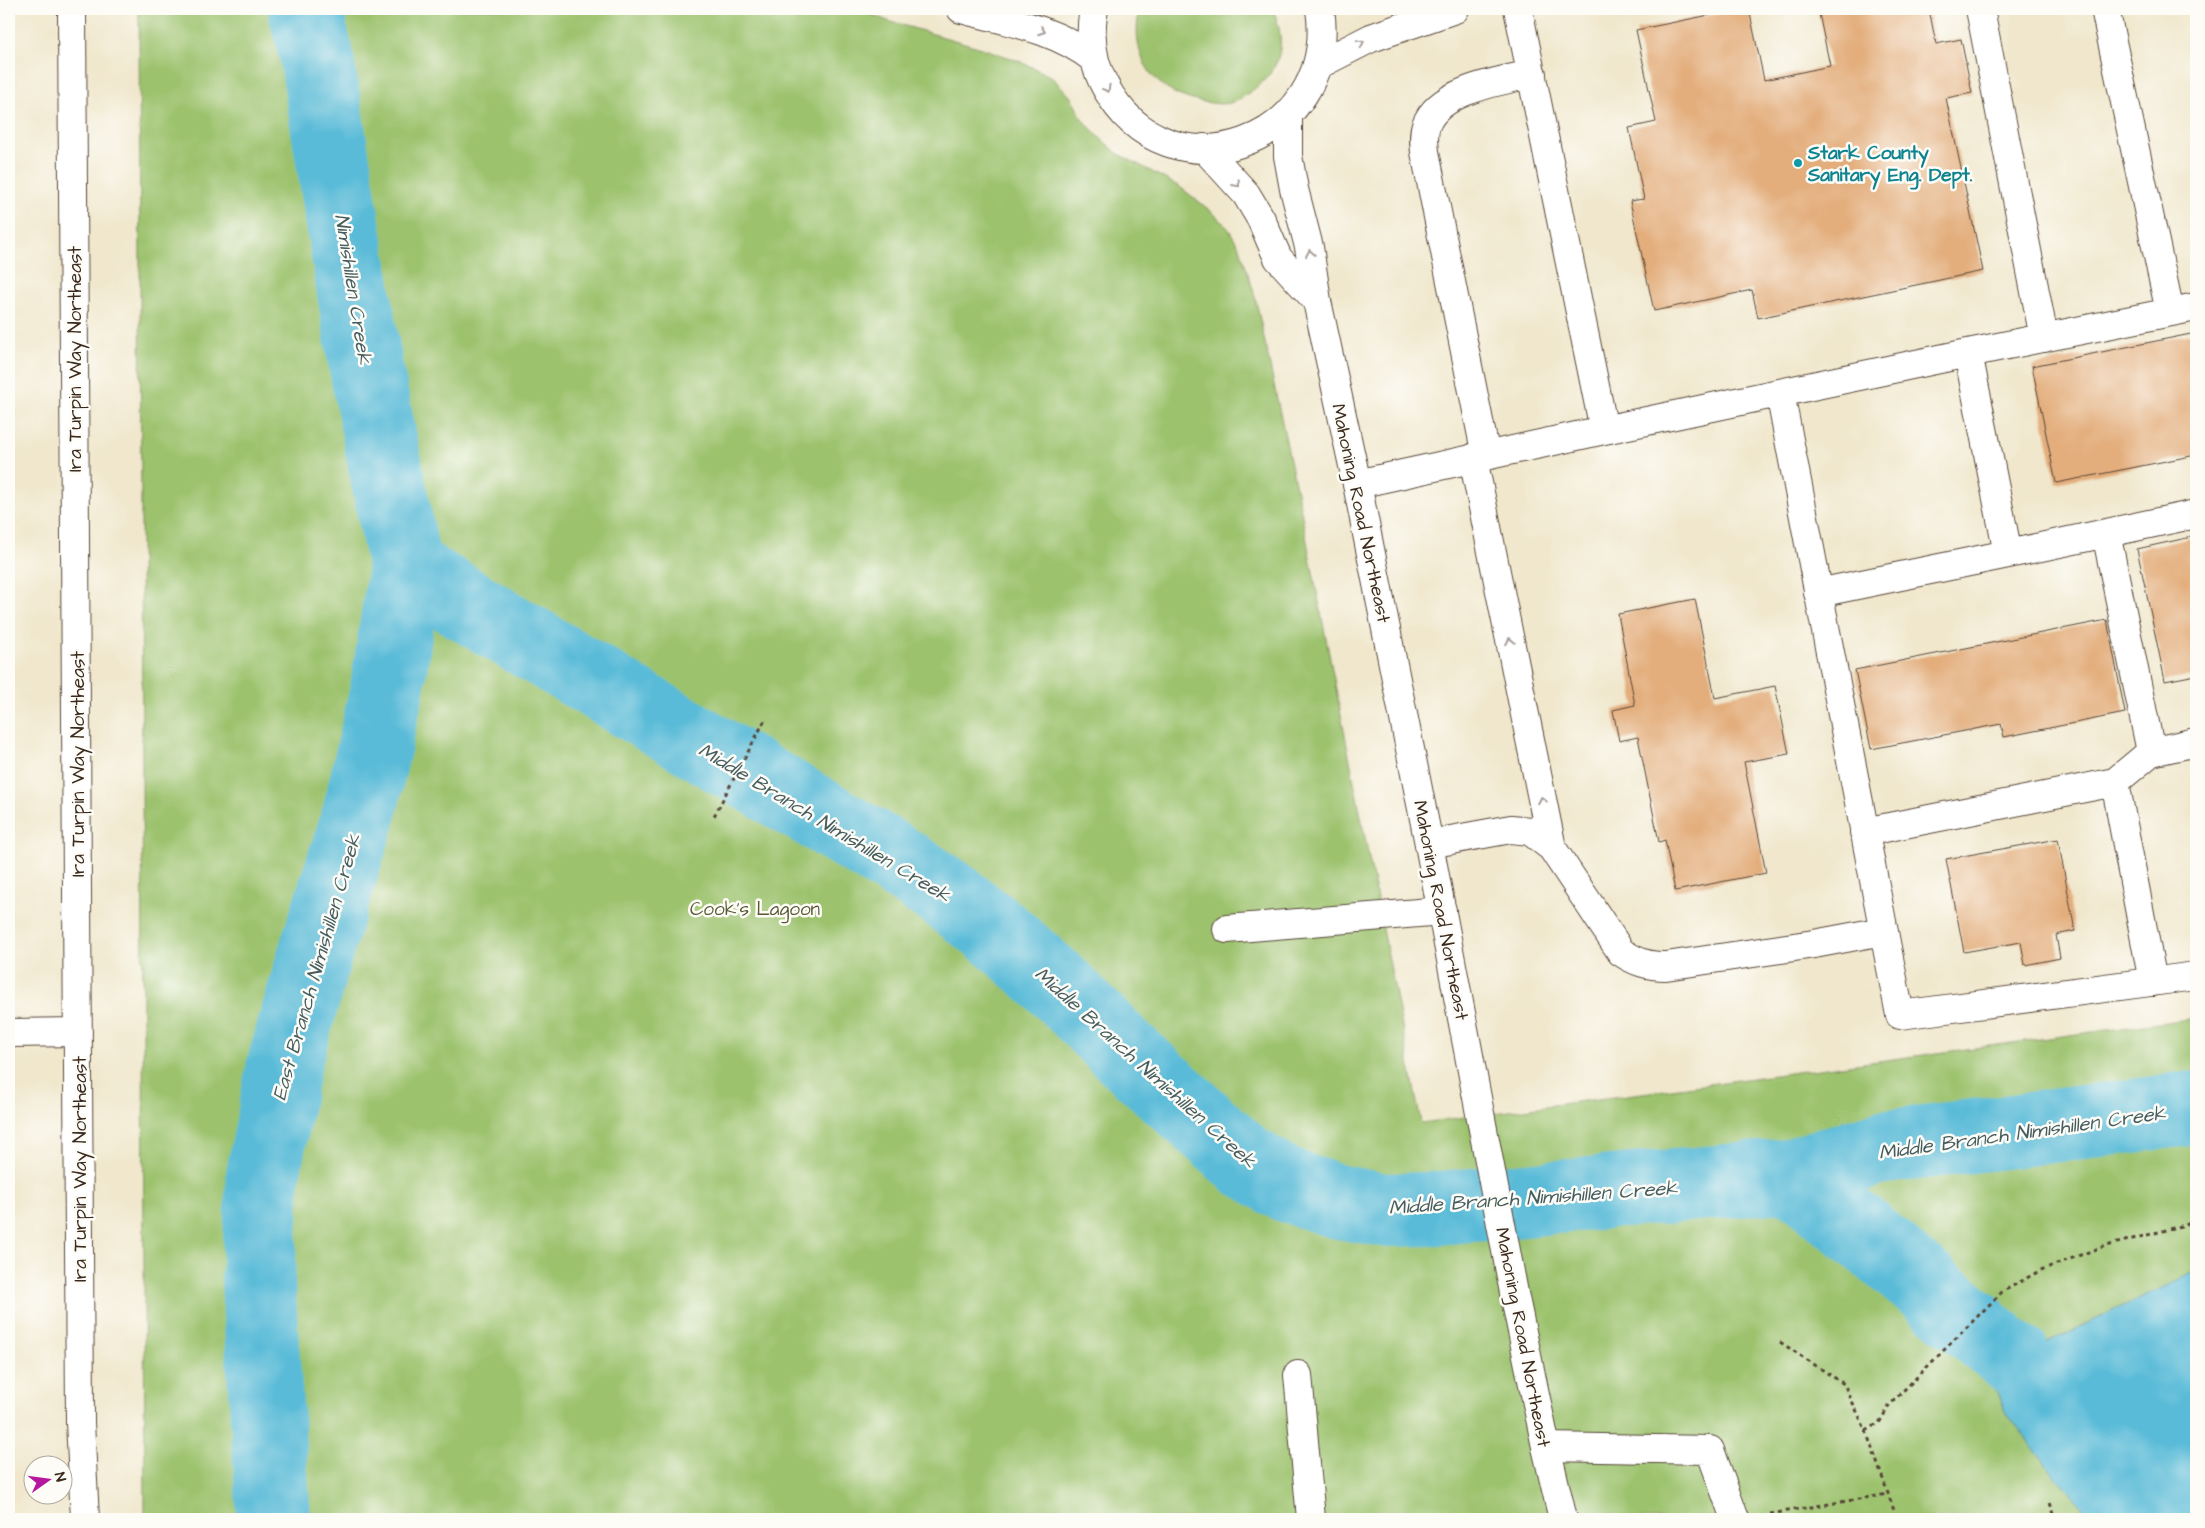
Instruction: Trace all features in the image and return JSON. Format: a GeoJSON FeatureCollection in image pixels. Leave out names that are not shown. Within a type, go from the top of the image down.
{"type":"FeatureCollection","features":[{"type":"Feature","properties":{"kind":"main road","name":"Ira Turpin Way Northeast"},"geometry":{"type":"LineString","coordinates":[[72,9],[80,1422],[85,1519]]}},
{"type":"Feature","properties":{"kind":"main road"},"geometry":{"type":"LineString","coordinates":[[961,9],[1043,31],[1070,44],[1095,60]]}},
{"type":"Feature","properties":{"kind":"main road"},"geometry":{"type":"LineString","coordinates":[[1094,9],[1092,33],[1095,60],[1110,95],[1130,119],[1157,137],[1172,143],[1204,148],[1243,143],[1267,132],[1288,115],[1303,97],[1318,65],[1322,36],[1320,9]]}},
{"type":"Feature","properties":{"kind":"main road"},"geometry":{"type":"LineString","coordinates":[[1318,65],[1388,31],[1456,9]]}},
{"type":"Feature","properties":{"kind":"main road"},"geometry":{"type":"LineString","coordinates":[[1518,9],[1604,430]]}},
{"type":"Feature","properties":{"kind":"main road"},"geometry":{"type":"LineString","coordinates":[[1980,9],[2044,338]]}},
{"type":"Feature","properties":{"kind":"main road"},"geometry":{"type":"LineString","coordinates":[[2105,9],[2170,312]]}},
{"type":"Feature","properties":{"kind":"main road"},"geometry":{"type":"LineString","coordinates":[[1532,74],[1477,87],[1449,100],[1432,115],[1425,128],[1424,136],[1425,152],[1479,457],[1552,848]]}},
{"type":"Feature","properties":{"kind":"main road","name":"Mahoning Road Northeast"},"geometry":{"type":"LineString","coordinates":[[1288,115],[1290,171],[1309,246],[1317,301],[1357,484],[1480,1102],[1514,1293],[1563,1519]]}},
{"type":"Feature","properties":{"kind":"main road","name":"Mahoning Road Northeast"},"geometry":{"type":"LineString","coordinates":[[1204,148],[1246,194],[1262,219],[1278,258],[1317,301]]}},
{"type":"Feature","properties":{"kind":"main road"},"geometry":{"type":"LineString","coordinates":[[1357,484],[1968,353],[2196,307]]}},
{"type":"Feature","properties":{"kind":"main road"},"geometry":{"type":"LineString","coordinates":[[1968,353],[2008,554]]}},
{"type":"Feature","properties":{"kind":"main road"},"geometry":{"type":"LineString","coordinates":[[1780,393],[1900,1015],[2196,976]]}},
{"type":"Feature","properties":{"kind":"main road"},"geometry":{"type":"LineString","coordinates":[[1818,593],[2196,514]]}},
{"type":"Feature","properties":{"kind":"main road"},"geometry":{"type":"LineString","coordinates":[[2106,533],[2151,752]]}},
{"type":"Feature","properties":{"kind":"main road"},"geometry":{"type":"LineString","coordinates":[[1864,832],[2115,782],[2151,752],[2196,742]]}},
{"type":"Feature","properties":{"kind":"main road"},"geometry":{"type":"LineString","coordinates":[[2115,782],[2152,982]]}},
{"type":"Feature","properties":{"kind":"main road"},"geometry":{"type":"LineString","coordinates":[[1429,844],[1511,828],[1530,831],[1552,848],[1616,945],[1622,952],[1640,963],[1666,966],[1883,932]]}},
{"type":"Feature","properties":{"kind":"main road"},"geometry":{"type":"LineString","coordinates":[[1227,929],[1442,911]]}},
{"type":"Feature","properties":{"kind":"main road"},"geometry":{"type":"LineString","coordinates":[[9,1033],[78,1032]]}},
{"type":"Feature","properties":{"kind":"main road"},"geometry":{"type":"LineString","coordinates":[[1298,1375],[1311,1519]]}},
{"type":"Feature","properties":{"kind":"main road"},"geometry":{"type":"LineString","coordinates":[[1546,1447],[1710,1450],[1747,1518]]}},
{"type":"Feature","properties":{"kind":"path"},"geometry":{"type":"LineString","coordinates":[[714,816],[766,718]]}},
{"type":"Feature","properties":{"kind":"path"},"geometry":{"type":"LineString","coordinates":[[1866,1431],[1879,1422],[1889,1406],[2002,1292],[2041,1270],[2099,1248],[2196,1222]]}},
{"type":"Feature","properties":{"kind":"path"},"geometry":{"type":"LineString","coordinates":[[1780,1342],[1844,1384],[1866,1431],[1897,1519]]}},
{"type":"Feature","properties":{"kind":"path"},"geometry":{"type":"LineString","coordinates":[[1747,1518],[1888,1494]]}},
{"type":"Feature","properties":{"kind":"path"},"geometry":{"type":"LineString","coordinates":[[2050,1503],[2056,1519]]}},
{"type":"Feature","properties":{"kind":"green space","name":"Cook's Lagoon"},"geometry":{"type":"Polygon","coordinates":[[[139,9],[857,9],[888,21],[982,48],[1019,61],[1052,77],[1070,96],[1083,120],[1099,137],[1117,153],[1180,187],[1212,212],[1227,226],[1240,248],[1255,296],[1301,511],[1421,1123],[2196,1018],[2196,1519],[145,1519],[139,9]]]}},
{"type":"Feature","properties":{"kind":"green space"},"geometry":{"type":"Polygon","coordinates":[[[1140,9],[1273,9],[1280,34],[1279,55],[1269,75],[1261,84],[1233,102],[1217,104],[1187,98],[1172,92],[1149,71],[1138,43],[1137,26],[1140,9]]]}},
{"type":"Feature","properties":{"kind":"water"},"geometry":{"type":"Polygon","coordinates":[[[2196,1271],[2196,1519],[2092,1519],[2054,1475],[2008,1415],[1990,1380],[2014,1359],[2196,1271]]]}},
{"type":"Feature","properties":{"kind":"building","name":"Stark County Sanitary Eng. Dept."},"geometry":{"type":"Polygon","coordinates":[[[1739,9],[1749,9],[1764,80],[1830,66],[1818,9],[1929,9],[1936,44],[1961,39],[1972,93],[1946,98],[1983,271],[1758,318],[1752,290],[1654,311],[1630,201],[1644,199],[1629,128],[1656,122],[1636,30],[1739,9]]]}},
{"type":"Feature","properties":{"kind":"building"},"geometry":{"type":"Polygon","coordinates":[[[2196,333],[2196,455],[2056,483],[2032,366],[2196,333]]]}},
{"type":"Feature","properties":{"kind":"building"},"geometry":{"type":"Polygon","coordinates":[[[2196,536],[2196,675],[2165,681],[2137,549],[2196,536]]]}},
{"type":"Feature","properties":{"kind":"building"},"geometry":{"type":"Polygon","coordinates":[[[1695,599],[1715,698],[1775,686],[1789,754],[1744,762],[1766,873],[1675,891],[1665,840],[1659,842],[1638,737],[1619,741],[1613,710],[1635,705],[1618,614],[1695,599]]]}},
{"type":"Feature","properties":{"kind":"building"},"geometry":{"type":"Polygon","coordinates":[[[2107,620],[2125,713],[2004,737],[2001,724],[1871,749],[1855,670],[2107,620]]]}},
{"type":"Feature","properties":{"kind":"building"},"geometry":{"type":"Polygon","coordinates":[[[2058,839],[2075,931],[2056,935],[2060,958],[2025,965],[2021,942],[1964,952],[1946,859],[2058,839]]]}},
{"type":"Feature","properties":{"kind":"waterway","name":"East Branch Nimishillen Creek"},"geometry":{"type":"LineString","coordinates":[[274,1519],[258,1283],[263,1175],[284,1064],[316,951],[359,815],[387,689],[405,568],[366,367],[316,54],[305,9]]}},
{"type":"Feature","properties":{"kind":"waterway","name":"Middle Branch Nimishillen Creek"},"geometry":{"type":"LineString","coordinates":[[405,568],[892,858],[946,893],[998,933],[1056,984],[1117,1045],[1244,1160],[1286,1185],[1339,1202],[1385,1210],[1429,1209],[1792,1175],[1884,1147],[2196,1108]]}},
{"type":"Feature","properties":{"kind":"waterway"},"geometry":{"type":"LineString","coordinates":[[1792,1175],[2014,1359]]}},
{"type":"Feature","properties":{"kind":"place","name":"Stark County Sanitary Eng. Dept."},"geometry":{"type":"Point","coordinates":[1798,163]}},
{"type":"Feature","properties":{"kind":"water label","name":"Nimishillen Creek"},"geometry":{"type":"Point","coordinates":[354,289]}}]}
